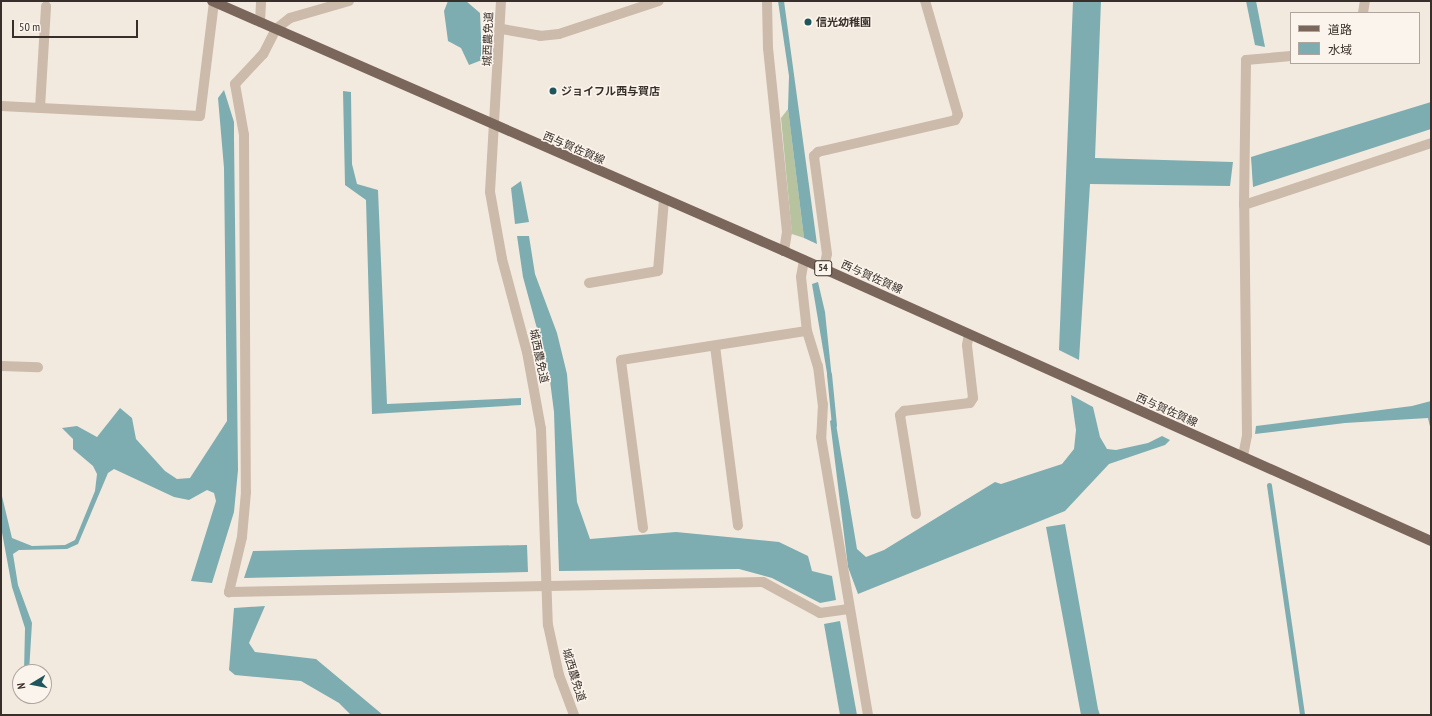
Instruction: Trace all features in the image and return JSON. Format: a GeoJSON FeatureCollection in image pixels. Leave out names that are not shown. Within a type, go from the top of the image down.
{"type":"FeatureCollection","features":[{"type":"Feature","properties":{"kind":"main road","name":"西与賀佐賀線"},"geometry":{"type":"LineString","coordinates":[[213,1],[492,126],[784,251],[1431,541]]}},
{"type":"Feature","properties":{"kind":"street"},"geometry":{"type":"LineString","coordinates":[[1,106],[200,116],[213,1]]}},
{"type":"Feature","properties":{"kind":"street"},"geometry":{"type":"LineString","coordinates":[[260,22],[261,1]]}},
{"type":"Feature","properties":{"kind":"street"},"geometry":{"type":"LineString","coordinates":[[349,1],[290,18],[276,29],[263,54],[235,84],[244,135],[246,492],[242,537],[229,592],[545,584],[763,582],[820,613],[849,609]]}},
{"type":"Feature","properties":{"kind":"street","name":"城西農免道"},"geometry":{"type":"LineString","coordinates":[[501,1],[502,29],[492,126],[490,192],[541,429],[545,584],[548,625],[559,675],[574,715]]}},
{"type":"Feature","properties":{"kind":"street"},"geometry":{"type":"LineString","coordinates":[[502,29],[540,36],[559,34],[659,1]]}},
{"type":"Feature","properties":{"kind":"street"},"geometry":{"type":"LineString","coordinates":[[767,1],[768,48],[787,232],[784,251]]}},
{"type":"Feature","properties":{"kind":"street"},"geometry":{"type":"LineString","coordinates":[[824,269],[827,254],[814,156],[818,152],[955,120],[958,115],[925,1]]}},
{"type":"Feature","properties":{"kind":"street"},"geometry":{"type":"LineString","coordinates":[[1363,12],[1365,1]]}},
{"type":"Feature","properties":{"kind":"street"},"geometry":{"type":"LineString","coordinates":[[40,108],[46,6]]}},
{"type":"Feature","properties":{"kind":"street"},"geometry":{"type":"LineString","coordinates":[[1242,456],[1247,435],[1244,205],[1246,60],[1290,56]]}},
{"type":"Feature","properties":{"kind":"street"},"geometry":{"type":"LineString","coordinates":[[1244,205],[1431,143]]}},
{"type":"Feature","properties":{"kind":"street"},"geometry":{"type":"LineString","coordinates":[[589,283],[658,271],[664,199]]}},
{"type":"Feature","properties":{"kind":"street"},"geometry":{"type":"LineString","coordinates":[[804,260],[801,277],[807,332],[818,366],[823,404],[821,437],[868,715]]}},
{"type":"Feature","properties":{"kind":"street"},"geometry":{"type":"LineString","coordinates":[[642,528],[621,360],[807,332]]}},
{"type":"Feature","properties":{"kind":"street"},"geometry":{"type":"LineString","coordinates":[[916,514],[900,415],[904,411],[970,403],[973,398],[967,346],[969,334]]}},
{"type":"Feature","properties":{"kind":"street"},"geometry":{"type":"LineString","coordinates":[[715,346],[738,526]]}},
{"type":"Feature","properties":{"kind":"street"},"geometry":{"type":"LineString","coordinates":[[1,366],[38,367]]}},
{"type":"Feature","properties":{"kind":"green space"},"geometry":{"type":"Polygon","coordinates":[[[788,109],[804,238],[792,234],[781,118],[788,109]]]}},
{"type":"Feature","properties":{"kind":"water"},"geometry":{"type":"Polygon","coordinates":[[[448,1],[466,1],[480,13],[482,60],[469,65],[461,48],[448,41],[444,11],[448,1]]]}},
{"type":"Feature","properties":{"kind":"water"},"geometry":{"type":"Polygon","coordinates":[[[778,1],[784,1],[817,244],[804,238],[788,109],[789,76],[778,1]]]}},
{"type":"Feature","properties":{"kind":"water"},"geometry":{"type":"Polygon","coordinates":[[[1073,1],[1101,1],[1095,158],[1233,162],[1230,186],[1090,184],[1079,360],[1059,350],[1073,1]]]}},
{"type":"Feature","properties":{"kind":"water"},"geometry":{"type":"Polygon","coordinates":[[[1246,1],[1256,1],[1265,47],[1255,45],[1246,1]]]}},
{"type":"Feature","properties":{"kind":"water"},"geometry":{"type":"Polygon","coordinates":[[[224,90],[234,122],[238,470],[234,512],[212,583],[191,581],[216,501],[214,493],[207,490],[189,500],[174,497],[114,469],[108,473],[78,544],[67,549],[19,550],[13,554],[18,585],[32,623],[29,664],[24,664],[25,628],[12,587],[1,527],[1,492],[12,538],[32,546],[65,545],[75,540],[95,491],[97,474],[93,466],[73,449],[73,439],[62,428],[77,426],[97,437],[120,408],[132,418],[136,439],[165,471],[177,479],[190,478],[227,421],[224,168],[218,98],[224,90]]]}},
{"type":"Feature","properties":{"kind":"water"},"geometry":{"type":"Polygon","coordinates":[[[343,91],[351,92],[352,164],[357,184],[378,190],[387,404],[521,398],[521,405],[372,414],[366,200],[345,185],[343,91]]]}},
{"type":"Feature","properties":{"kind":"water"},"geometry":{"type":"Polygon","coordinates":[[[1431,102],[1431,129],[1253,187],[1251,157],[1431,102]]]}},
{"type":"Feature","properties":{"kind":"water"},"geometry":{"type":"Polygon","coordinates":[[[521,181],[529,222],[515,224],[511,188],[521,181]]]}},
{"type":"Feature","properties":{"kind":"water"},"geometry":{"type":"Polygon","coordinates":[[[517,236],[529,236],[535,274],[557,333],[567,374],[577,502],[590,539],[676,532],[779,542],[808,556],[812,571],[832,576],[836,600],[820,603],[772,578],[739,569],[559,571],[554,412],[549,373],[523,277],[517,236]]]}},
{"type":"Feature","properties":{"kind":"water"},"geometry":{"type":"Polygon","coordinates":[[[818,282],[825,312],[832,379],[828,379],[812,284],[818,282]]]}},
{"type":"Feature","properties":{"kind":"water"},"geometry":{"type":"Polygon","coordinates":[[[1071,395],[1093,407],[1100,437],[1107,449],[1116,450],[1148,443],[1162,436],[1170,440],[1165,445],[1109,464],[1065,511],[858,594],[848,567],[830,421],[835,418],[857,549],[866,557],[884,550],[995,482],[1001,484],[1062,464],[1074,449],[1076,430],[1071,395]]]}},
{"type":"Feature","properties":{"kind":"water"},"geometry":{"type":"Polygon","coordinates":[[[1431,401],[1431,431],[1428,418],[1345,423],[1255,434],[1256,426],[1412,406],[1431,401]]]}},
{"type":"Feature","properties":{"kind":"water"},"geometry":{"type":"Polygon","coordinates":[[[1065,524],[1100,715],[1081,715],[1046,527],[1065,524]]]}},
{"type":"Feature","properties":{"kind":"water"},"geometry":{"type":"Polygon","coordinates":[[[527,545],[528,572],[244,578],[253,551],[527,545]]]}},
{"type":"Feature","properties":{"kind":"water"},"geometry":{"type":"Polygon","coordinates":[[[265,606],[249,643],[255,652],[316,659],[383,715],[351,715],[339,703],[301,681],[235,675],[229,670],[234,608],[265,606]]]}},
{"type":"Feature","properties":{"kind":"water"},"geometry":{"type":"Polygon","coordinates":[[[840,621],[857,715],[840,715],[824,624],[840,621]]]}},
{"type":"Feature","properties":{"kind":"waterway"},"geometry":{"type":"LineString","coordinates":[[829,374],[834,425]]}},
{"type":"Feature","properties":{"kind":"waterway"},"geometry":{"type":"LineString","coordinates":[[1269,485],[1302,715]]}},
{"type":"Feature","properties":{"kind":"place","name":"信光幼稚園"},"geometry":{"type":"Point","coordinates":[808,22]}},
{"type":"Feature","properties":{"kind":"place","name":"ジョイフル西与賀店"},"geometry":{"type":"Point","coordinates":[553,91]}}]}
